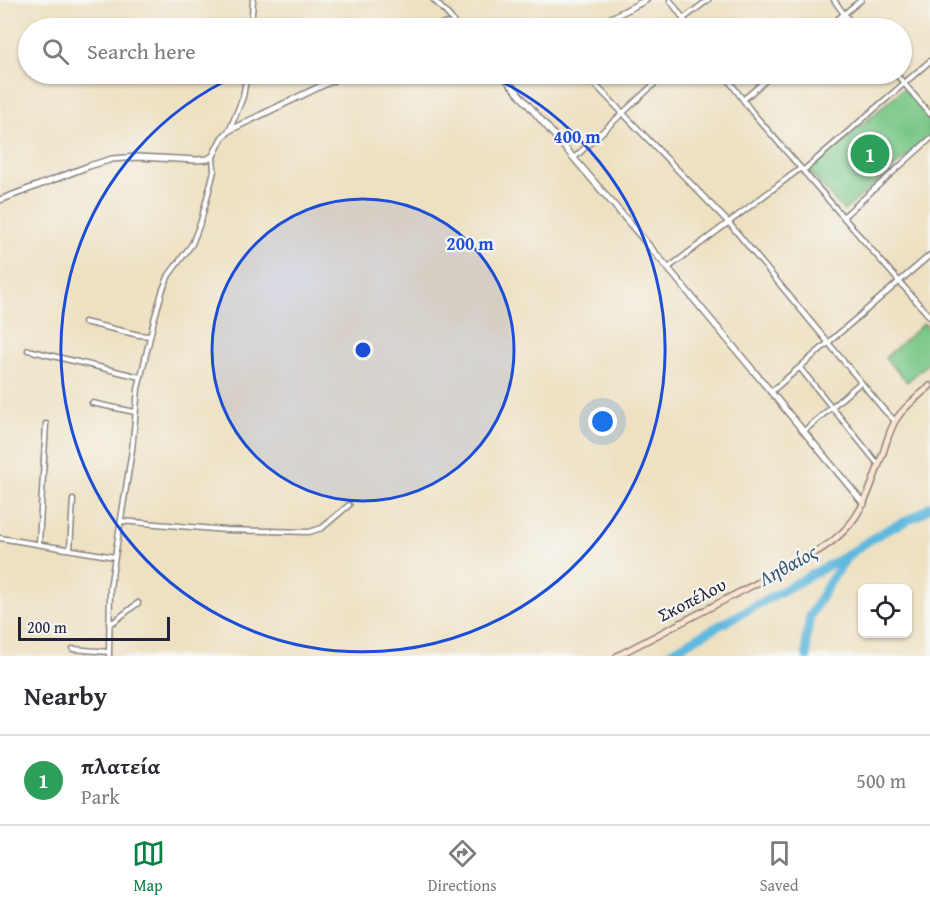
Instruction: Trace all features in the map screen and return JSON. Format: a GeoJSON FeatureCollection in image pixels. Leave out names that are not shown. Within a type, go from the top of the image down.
{"type":"FeatureCollection","features":[{"type":"Feature","properties":{"kind":"main road"},"geometry":{"type":"LineString","coordinates":[[895,421],[930,386]]}},
{"type":"Feature","properties":{"kind":"main road","name":"Σκοπέλου"},"geometry":{"type":"LineString","coordinates":[[616,656],[819,551],[836,539],[857,516],[864,504],[895,421]]}},
{"type":"Feature","properties":{"kind":"street"},"geometry":{"type":"LineString","coordinates":[[252,18],[253,0]]}},
{"type":"Feature","properties":{"kind":"street"},"geometry":{"type":"LineString","coordinates":[[434,0],[451,18]]}},
{"type":"Feature","properties":{"kind":"street"},"geometry":{"type":"LineString","coordinates":[[611,18],[646,0]]}},
{"type":"Feature","properties":{"kind":"street"},"geometry":{"type":"LineString","coordinates":[[670,0],[682,18]]}},
{"type":"Feature","properties":{"kind":"street"},"geometry":{"type":"LineString","coordinates":[[684,18],[708,0]]}},
{"type":"Feature","properties":{"kind":"street"},"geometry":{"type":"LineString","coordinates":[[834,0],[847,18]]}},
{"type":"Feature","properties":{"kind":"street"},"geometry":{"type":"LineString","coordinates":[[839,18],[861,0]]}},
{"type":"Feature","properties":{"kind":"street"},"geometry":{"type":"LineString","coordinates":[[912,76],[930,60]]}},
{"type":"Feature","properties":{"kind":"street"},"geometry":{"type":"LineString","coordinates":[[230,130],[243,97],[245,84]]}},
{"type":"Feature","properties":{"kind":"street"},"geometry":{"type":"LineString","coordinates":[[73,649],[109,654],[110,588],[122,521],[140,377],[163,289],[169,275],[192,244],[201,221],[214,171],[213,156],[222,138],[230,130],[325,84]]}},
{"type":"Feature","properties":{"kind":"street"},"geometry":{"type":"LineString","coordinates":[[510,84],[668,268],[864,504]]}},
{"type":"Feature","properties":{"kind":"street"},"geometry":{"type":"LineString","coordinates":[[594,84],[729,223],[895,421]]}},
{"type":"Feature","properties":{"kind":"street"},"geometry":{"type":"LineString","coordinates":[[574,158],[654,84]]}},
{"type":"Feature","properties":{"kind":"street"},"geometry":{"type":"LineString","coordinates":[[731,84],[930,317]]}},
{"type":"Feature","properties":{"kind":"street"},"geometry":{"type":"LineString","coordinates":[[743,100],[761,84]]}},
{"type":"Feature","properties":{"kind":"street"},"geometry":{"type":"LineString","coordinates":[[668,268],[802,169],[903,84]]}},
{"type":"Feature","properties":{"kind":"street"},"geometry":{"type":"LineString","coordinates":[[905,84],[930,114]]}},
{"type":"Feature","properties":{"kind":"street"},"geometry":{"type":"LineString","coordinates":[[843,217],[930,139]]}},
{"type":"Feature","properties":{"kind":"street"},"geometry":{"type":"LineString","coordinates":[[0,200],[108,160],[138,157],[201,160],[213,156]]}},
{"type":"Feature","properties":{"kind":"street"},"geometry":{"type":"LineString","coordinates":[[771,392],[930,255]]}},
{"type":"Feature","properties":{"kind":"street"},"geometry":{"type":"LineString","coordinates":[[84,322],[150,336]]}},
{"type":"Feature","properties":{"kind":"street"},"geometry":{"type":"LineString","coordinates":[[28,350],[140,377]]}},
{"type":"Feature","properties":{"kind":"street"},"geometry":{"type":"LineString","coordinates":[[800,368],[879,465]]}},
{"type":"Feature","properties":{"kind":"street"},"geometry":{"type":"LineString","coordinates":[[804,432],[861,382]]}},
{"type":"Feature","properties":{"kind":"street"},"geometry":{"type":"LineString","coordinates":[[92,403],[135,412]]}},
{"type":"Feature","properties":{"kind":"street"},"geometry":{"type":"LineString","coordinates":[[39,543],[46,424]]}},
{"type":"Feature","properties":{"kind":"street"},"geometry":{"type":"LineString","coordinates":[[70,549],[73,500]]}},
{"type":"Feature","properties":{"kind":"street"},"geometry":{"type":"LineString","coordinates":[[122,521],[226,530],[309,532],[322,528],[349,505]]}},
{"type":"Feature","properties":{"kind":"street"},"geometry":{"type":"LineString","coordinates":[[0,538],[115,557]]}},
{"type":"Feature","properties":{"kind":"street"},"geometry":{"type":"LineString","coordinates":[[109,624],[138,603]]}},
{"type":"Feature","properties":{"kind":"green space"},"geometry":{"type":"Polygon","coordinates":[[[904,88],[930,119],[930,136],[844,211],[809,171],[904,88]]]}},
{"type":"Feature","properties":{"kind":"green space"},"geometry":{"type":"Polygon","coordinates":[[[924,323],[930,330],[930,362],[907,382],[885,358],[924,323]]]}},
{"type":"Feature","properties":{"kind":"waterway","name":"Ληθαίος"},"geometry":{"type":"LineString","coordinates":[[664,656],[853,552],[930,506]]}},
{"type":"Feature","properties":{"kind":"waterway"},"geometry":{"type":"LineString","coordinates":[[807,656],[806,639],[810,616],[848,556]]}},
{"type":"Feature","properties":{"kind":"place","name":"πλατεία"},"geometry":{"type":"Point","coordinates":[870,154]}}]}
